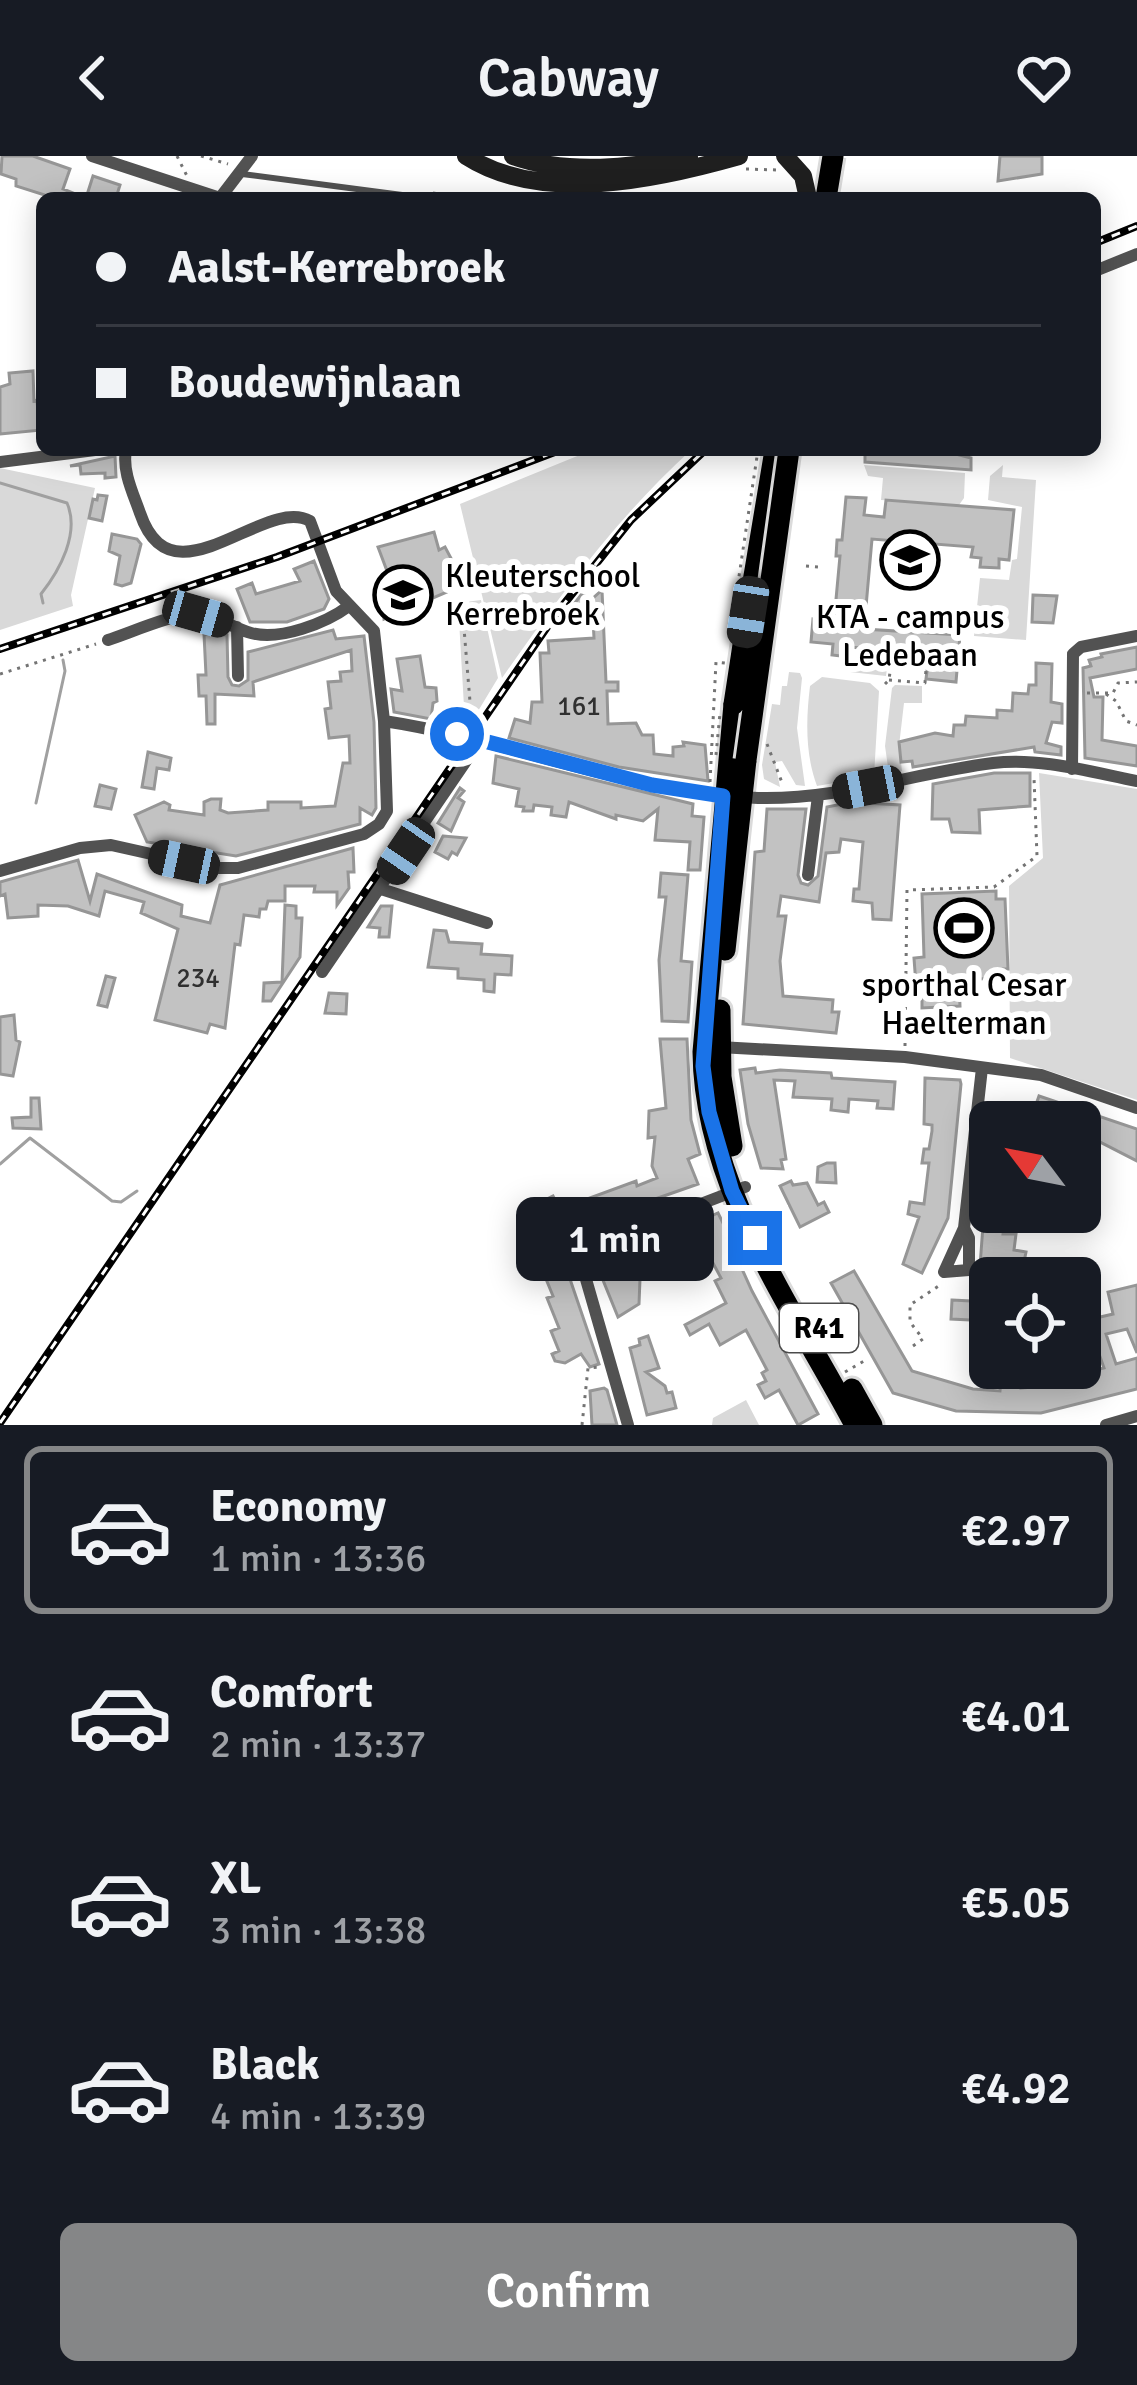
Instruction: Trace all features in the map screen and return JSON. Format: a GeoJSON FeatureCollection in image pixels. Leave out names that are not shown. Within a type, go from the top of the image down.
{"type":"FeatureCollection","features":[{"type":"Feature","properties":{"kind":"main road"},"geometry":{"type":"LineString","coordinates":[[466,156],[483,167],[586,166],[689,156]]}},
{"type":"Feature","properties":{"kind":"main road"},"geometry":{"type":"LineString","coordinates":[[483,156],[580,182],[638,180],[740,156]]}},
{"type":"Feature","properties":{"kind":"main road"},"geometry":{"type":"LineString","coordinates":[[813,192],[822,156]]}},
{"type":"Feature","properties":{"kind":"main road"},"geometry":{"type":"LineString","coordinates":[[827,192],[833,156]]}},
{"type":"Feature","properties":{"kind":"main road"},"geometry":{"type":"LineString","coordinates":[[784,165],[803,176],[810,192]]}},
{"type":"Feature","properties":{"kind":"main road","name":"R41"},"geometry":{"type":"LineString","coordinates":[[775,456],[733,797],[719,1047],[724,1106],[738,1189],[872,1425]]}},
{"type":"Feature","properties":{"kind":"main road","name":"R41"},"geometry":{"type":"LineString","coordinates":[[736,759],[788,456]]}},
{"type":"Feature","properties":{"kind":"main road","name":"R41"},"geometry":{"type":"LineString","coordinates":[[733,797],[703,1066],[709,1112],[738,1189],[855,1425]]}},
{"type":"Feature","properties":{"kind":"street"},"geometry":{"type":"LineString","coordinates":[[92,156],[189,192]]}},
{"type":"Feature","properties":{"kind":"street"},"geometry":{"type":"LineString","coordinates":[[224,192],[244,166]]}},
{"type":"Feature","properties":{"kind":"street"},"geometry":{"type":"LineString","coordinates":[[1101,269],[1137,254]]}},
{"type":"Feature","properties":{"kind":"street"},"geometry":{"type":"LineString","coordinates":[[0,462],[48,456]]}},
{"type":"Feature","properties":{"kind":"street"},"geometry":{"type":"LineString","coordinates":[[0,871],[111,844],[214,868],[238,868],[364,834],[380,824],[387,811],[374,631],[336,591],[314,528],[306,518],[293,516],[196,550],[159,545],[146,530],[126,473],[126,456]]}},
{"type":"Feature","properties":{"kind":"street"},"geometry":{"type":"LineString","coordinates":[[108,640],[192,614],[258,635],[274,634],[329,619],[349,606]]}},
{"type":"Feature","properties":{"kind":"street"},"geometry":{"type":"LineString","coordinates":[[237,627],[238,676]]}},
{"type":"Feature","properties":{"kind":"street"},"geometry":{"type":"LineString","coordinates":[[1072,770],[1073,654],[1081,647],[1137,636]]}},
{"type":"Feature","properties":{"kind":"street"},"geometry":{"type":"LineString","coordinates":[[384,721],[481,739],[652,785],[733,797],[818,796],[991,764],[1034,764],[1137,781]]}},
{"type":"Feature","properties":{"kind":"street"},"geometry":{"type":"LineString","coordinates":[[322,972],[481,739]]}},
{"type":"Feature","properties":{"kind":"street"},"geometry":{"type":"LineString","coordinates":[[808,875],[818,796]]}},
{"type":"Feature","properties":{"kind":"street"},"geometry":{"type":"LineString","coordinates":[[380,889],[487,923]]}},
{"type":"Feature","properties":{"kind":"street"},"geometry":{"type":"LineString","coordinates":[[719,1047],[904,1057],[982,1067],[1041,1076],[1137,1108]]}},
{"type":"Feature","properties":{"kind":"street"},"geometry":{"type":"LineString","coordinates":[[964,1228],[969,1238],[969,1270],[944,1272],[964,1228],[982,1067]]}},
{"type":"Feature","properties":{"kind":"street"},"geometry":{"type":"LineString","coordinates":[[628,1425],[579,1255],[586,1248],[738,1189]]}},
{"type":"Feature","properties":{"kind":"street"},"geometry":{"type":"LineString","coordinates":[[1106,1425],[1137,1416]]}},
{"type":"Feature","properties":{"kind":"lane"},"geometry":{"type":"LineString","coordinates":[[244,166],[391,192]]}},
{"type":"Feature","properties":{"kind":"path"},"geometry":{"type":"LineString","coordinates":[[201,156],[244,166]]}},
{"type":"Feature","properties":{"kind":"path"},"geometry":{"type":"LineString","coordinates":[[740,156],[746,171],[784,165]]}},
{"type":"Feature","properties":{"kind":"path"},"geometry":{"type":"LineString","coordinates":[[806,566],[818,567]]}},
{"type":"Feature","properties":{"kind":"path"},"geometry":{"type":"LineString","coordinates":[[460,735],[471,714],[463,616]]}},
{"type":"Feature","properties":{"kind":"path"},"geometry":{"type":"LineString","coordinates":[[0,674],[108,640]]}},
{"type":"Feature","properties":{"kind":"path"},"geometry":{"type":"LineString","coordinates":[[894,640],[887,682],[925,683],[927,656]]}},
{"type":"Feature","properties":{"kind":"path"},"geometry":{"type":"LineString","coordinates":[[892,652],[936,657]]}},
{"type":"Feature","properties":{"kind":"path"},"geometry":{"type":"LineString","coordinates":[[1071,693],[1113,693],[1118,682],[1136,682],[1135,692]]}},
{"type":"Feature","properties":{"kind":"path"},"geometry":{"type":"LineString","coordinates":[[1105,693],[1116,700],[1126,721],[1137,725]]}},
{"type":"Feature","properties":{"kind":"path"},"geometry":{"type":"LineString","coordinates":[[904,1057],[908,890],[994,887],[1037,856],[1034,764]]}},
{"type":"Feature","properties":{"kind":"path"},"geometry":{"type":"LineString","coordinates":[[913,1346],[923,1339],[910,1322],[910,1305],[935,1292],[944,1272]]}},
{"type":"Feature","properties":{"kind":"path"},"geometry":{"type":"LineString","coordinates":[[843,1373],[865,1361]]}},
{"type":"Feature","properties":{"kind":"path"},"geometry":{"type":"LineString","coordinates":[[582,1425],[588,1368]]}},
{"type":"Feature","properties":{"kind":"shaded area"},"geometry":{"type":"Polygon","coordinates":[[[577,456],[685,456],[590,559],[502,678],[460,504],[577,456]]]}},
{"type":"Feature","properties":{"kind":"shaded area"},"geometry":{"type":"Polygon","coordinates":[[[864,465],[965,473],[964,498],[959,505],[881,500],[883,478],[868,476],[864,465]]]}},
{"type":"Feature","properties":{"kind":"shaded area"},"geometry":{"type":"Polygon","coordinates":[[[1003,465],[1002,477],[1036,480],[1026,640],[974,636],[980,578],[1009,580],[1012,560],[1017,559],[1022,507],[988,500],[990,476],[1003,465]]]}},
{"type":"Feature","properties":{"kind":"shaded area"},"geometry":{"type":"Polygon","coordinates":[[[0,468],[95,488],[71,595],[73,606],[0,630],[0,468]]]}},
{"type":"Feature","properties":{"kind":"shaded area"},"geometry":{"type":"Polygon","coordinates":[[[481,600],[498,678],[469,726],[465,724],[458,603],[481,600]]]}},
{"type":"Feature","properties":{"kind":"shaded area"},"geometry":{"type":"Polygon","coordinates":[[[858,649],[889,653],[886,676],[850,672],[858,649]]]}},
{"type":"Feature","properties":{"kind":"shaded area"},"geometry":{"type":"Polygon","coordinates":[[[789,672],[800,673],[802,678],[797,728],[805,786],[796,785],[782,761],[775,762],[780,787],[764,779],[762,765],[772,704],[780,705],[789,672]]]}},
{"type":"Feature","properties":{"kind":"shaded area"},"geometry":{"type":"Polygon","coordinates":[[[822,677],[870,683],[879,691],[874,776],[817,786],[808,749],[808,711],[810,686],[822,677]]]}},
{"type":"Feature","properties":{"kind":"shaded area"},"geometry":{"type":"Polygon","coordinates":[[[895,685],[922,686],[922,703],[904,703],[899,746],[902,771],[889,774],[885,746],[895,685]]]}},
{"type":"Feature","properties":{"kind":"shaded area"},"geometry":{"type":"Polygon","coordinates":[[[1039,773],[1137,789],[1137,1100],[1010,1058],[1009,886],[1043,858],[1039,773]]]}},
{"type":"Feature","properties":{"kind":"shaded area"},"geometry":{"type":"Polygon","coordinates":[[[746,1400],[759,1425],[712,1425],[713,1418],[746,1400]]]}},
{"type":"Feature","properties":{"kind":"building"},"geometry":{"type":"Polygon","coordinates":[[[2,156],[33,156],[70,169],[63,189],[70,192],[36,192],[16,186],[16,179],[1,174],[2,156]]]}},
{"type":"Feature","properties":{"kind":"building"},"geometry":{"type":"Polygon","coordinates":[[[1000,156],[1042,156],[1042,174],[998,181],[1000,156]]]}},
{"type":"Feature","properties":{"kind":"building"},"geometry":{"type":"Polygon","coordinates":[[[93,176],[120,185],[118,192],[88,192],[93,176]]]}},
{"type":"Feature","properties":{"kind":"building"},"geometry":{"type":"Polygon","coordinates":[[[33,371],[36,431],[0,434],[0,387],[10,384],[9,373],[33,371]]]}},
{"type":"Feature","properties":{"kind":"building"},"geometry":{"type":"Polygon","coordinates":[[[115,456],[116,477],[81,474],[80,465],[70,466],[115,456]]]}},
{"type":"Feature","properties":{"kind":"building"},"geometry":{"type":"Polygon","coordinates":[[[865,456],[963,456],[971,458],[971,470],[865,462],[865,456]]]}},
{"type":"Feature","properties":{"kind":"building"},"geometry":{"type":"Polygon","coordinates":[[[98,495],[107,496],[102,521],[89,518],[98,495]]]}},
{"type":"Feature","properties":{"kind":"building"},"geometry":{"type":"Polygon","coordinates":[[[846,497],[866,498],[864,515],[884,517],[886,500],[1014,510],[1009,560],[999,559],[999,568],[980,567],[981,558],[971,557],[973,547],[872,539],[864,629],[960,635],[956,682],[926,679],[929,655],[850,647],[850,657],[832,655],[833,644],[811,642],[813,619],[834,621],[837,540],[842,540],[846,497]]]}},
{"type":"Feature","properties":{"kind":"building"},"geometry":{"type":"Polygon","coordinates":[[[434,532],[439,550],[445,547],[461,577],[444,585],[447,592],[384,619],[381,592],[393,587],[378,547],[434,532]]]}},
{"type":"Feature","properties":{"kind":"building"},"geometry":{"type":"Polygon","coordinates":[[[112,534],[141,544],[131,583],[122,586],[115,584],[120,556],[109,551],[112,534]]]}},
{"type":"Feature","properties":{"kind":"building"},"geometry":{"type":"Polygon","coordinates":[[[314,561],[329,599],[324,609],[287,622],[250,622],[237,589],[252,583],[256,594],[300,581],[294,569],[314,561]]]}},
{"type":"Feature","properties":{"kind":"building"},"geometry":{"type":"Polygon","coordinates":[[[602,590],[606,682],[618,682],[618,691],[607,691],[608,724],[636,723],[642,735],[653,735],[654,754],[673,756],[673,747],[684,746],[683,742],[705,745],[708,781],[619,767],[509,738],[515,719],[530,723],[532,702],[542,702],[540,653],[549,653],[548,641],[594,638],[593,620],[561,621],[581,595],[593,598],[602,590]]]}},
{"type":"Feature","properties":{"kind":"building"},"geometry":{"type":"Polygon","coordinates":[[[1033,595],[1057,596],[1053,623],[1032,622],[1033,595]]]}},
{"type":"Feature","properties":{"kind":"building"},"geometry":{"type":"Polygon","coordinates":[[[333,630],[336,639],[364,636],[374,722],[376,808],[372,815],[360,808],[360,824],[236,856],[147,842],[135,815],[164,802],[169,810],[204,815],[204,802],[211,799],[221,799],[220,810],[228,813],[268,810],[268,802],[301,802],[301,808],[335,806],[343,763],[350,763],[349,736],[329,738],[325,709],[331,708],[328,682],[341,681],[340,672],[352,671],[351,650],[253,682],[254,696],[215,694],[215,724],[207,724],[206,696],[199,696],[198,675],[206,675],[204,634],[227,635],[228,677],[232,685],[239,686],[248,680],[248,652],[333,630]]]}},
{"type":"Feature","properties":{"kind":"building"},"geometry":{"type":"Polygon","coordinates":[[[1137,647],[1137,669],[1090,678],[1094,697],[1103,697],[1102,740],[1137,746],[1137,766],[1085,758],[1083,668],[1101,654],[1137,647]]]}},
{"type":"Feature","properties":{"kind":"building"},"geometry":{"type":"Polygon","coordinates":[[[420,656],[425,687],[436,688],[431,719],[394,712],[391,689],[402,691],[397,659],[420,656]]]}},
{"type":"Feature","properties":{"kind":"building"},"geometry":{"type":"Polygon","coordinates":[[[1036,663],[1052,664],[1051,702],[1062,704],[1062,723],[1052,722],[1046,743],[1061,747],[1061,755],[1035,752],[1034,747],[913,767],[912,761],[901,762],[899,742],[935,733],[953,736],[954,725],[965,725],[966,716],[997,718],[997,710],[1012,711],[1013,693],[1028,694],[1029,685],[1036,685],[1036,663]]]}},
{"type":"Feature","properties":{"kind":"building"},"geometry":{"type":"Polygon","coordinates":[[[148,752],[171,758],[169,770],[157,768],[154,789],[142,787],[148,752]]]}},
{"type":"Feature","properties":{"kind":"building"},"geometry":{"type":"Polygon","coordinates":[[[496,756],[693,804],[692,816],[704,817],[700,870],[688,870],[690,842],[655,840],[658,809],[643,821],[616,815],[616,819],[569,802],[566,817],[551,815],[552,807],[534,805],[533,811],[523,811],[524,807],[516,806],[519,789],[493,783],[496,756]]]}},
{"type":"Feature","properties":{"kind":"building"},"geometry":{"type":"Polygon","coordinates":[[[994,773],[1030,773],[1030,806],[979,810],[980,833],[952,832],[949,819],[932,819],[933,784],[994,773]]]}},
{"type":"Feature","properties":{"kind":"building"},"geometry":{"type":"Polygon","coordinates":[[[100,785],[116,789],[111,809],[95,806],[100,785]]]}},
{"type":"Feature","properties":{"kind":"building"},"geometry":{"type":"Polygon","coordinates":[[[460,788],[464,791],[458,798],[464,802],[451,831],[438,823],[460,788]]]}},
{"type":"Feature","properties":{"kind":"building"},"geometry":{"type":"Polygon","coordinates":[[[867,799],[867,803],[900,805],[891,920],[873,919],[872,903],[853,901],[854,889],[859,889],[863,842],[841,839],[839,852],[826,853],[819,902],[781,896],[778,916],[786,916],[780,961],[783,996],[833,1000],[832,1012],[839,1012],[836,1033],[743,1024],[755,852],[764,851],[767,809],[806,809],[798,875],[808,885],[818,876],[827,807],[867,799]]]}},
{"type":"Feature","properties":{"kind":"building"},"geometry":{"type":"Polygon","coordinates":[[[443,836],[466,838],[457,855],[452,852],[448,859],[435,852],[443,836]]]}},
{"type":"Feature","properties":{"kind":"building"},"geometry":{"type":"Polygon","coordinates":[[[353,848],[354,872],[348,872],[349,888],[337,905],[337,892],[285,886],[285,901],[268,901],[259,917],[244,915],[240,945],[235,944],[225,1028],[210,1024],[207,1033],[155,1020],[178,929],[141,913],[144,902],[105,891],[99,916],[68,906],[38,905],[38,916],[8,918],[5,894],[0,896],[0,882],[78,860],[90,901],[97,874],[182,905],[181,916],[210,923],[220,885],[353,848]]]}},
{"type":"Feature","properties":{"kind":"building"},"geometry":{"type":"Polygon","coordinates":[[[661,873],[688,875],[681,961],[692,962],[688,1022],[662,1021],[659,960],[666,897],[659,897],[661,873]]]}},
{"type":"Feature","properties":{"kind":"building","name":"sporthal Cesar Haelterman"},"geometry":{"type":"Polygon","coordinates":[[[996,891],[996,899],[1005,899],[1008,969],[999,969],[999,978],[959,980],[960,1006],[922,1008],[914,958],[924,957],[922,894],[996,891]]]}},
{"type":"Feature","properties":{"kind":"building"},"geometry":{"type":"Polygon","coordinates":[[[285,905],[296,906],[296,918],[302,918],[300,957],[271,1001],[263,1001],[264,983],[282,982],[285,905]]]}},
{"type":"Feature","properties":{"kind":"building"},"geometry":{"type":"Polygon","coordinates":[[[381,906],[392,906],[389,937],[379,937],[380,928],[368,927],[381,906]]]}},
{"type":"Feature","properties":{"kind":"building"},"geometry":{"type":"Polygon","coordinates":[[[434,930],[446,931],[449,942],[482,944],[481,954],[512,956],[511,975],[495,974],[494,992],[484,991],[484,980],[458,978],[458,969],[428,967],[434,930]]]}},
{"type":"Feature","properties":{"kind":"building"},"geometry":{"type":"Polygon","coordinates":[[[106,976],[115,978],[107,1007],[98,1005],[106,976]]]}},
{"type":"Feature","properties":{"kind":"building"},"geometry":{"type":"Polygon","coordinates":[[[329,993],[347,994],[346,1014],[325,1013],[329,993]]]}},
{"type":"Feature","properties":{"kind":"building"},"geometry":{"type":"Polygon","coordinates":[[[14,1015],[20,1042],[13,1076],[0,1074],[0,1017],[14,1015]]]}},
{"type":"Feature","properties":{"kind":"building"},"geometry":{"type":"Polygon","coordinates":[[[660,1039],[687,1039],[691,1120],[700,1154],[688,1159],[698,1184],[558,1233],[551,1216],[538,1222],[539,1203],[553,1196],[560,1209],[657,1178],[652,1166],[655,1137],[648,1138],[649,1111],[666,1108],[660,1039]]]}},
{"type":"Feature","properties":{"kind":"building"},"geometry":{"type":"Polygon","coordinates":[[[755,1068],[756,1073],[831,1073],[832,1078],[895,1082],[893,1109],[877,1108],[878,1101],[849,1099],[848,1112],[831,1110],[832,1099],[793,1097],[795,1081],[774,1080],[786,1159],[781,1160],[783,1169],[761,1168],[740,1070],[755,1068]]]}},
{"type":"Feature","properties":{"kind":"building"},"geometry":{"type":"Polygon","coordinates":[[[925,1078],[960,1080],[961,1084],[948,1218],[922,1273],[903,1264],[919,1217],[908,1214],[910,1202],[924,1204],[929,1163],[922,1163],[932,1131],[932,1125],[924,1124],[925,1078]]]}},
{"type":"Feature","properties":{"kind":"building"},"geometry":{"type":"Polygon","coordinates":[[[31,1098],[39,1098],[41,1129],[13,1128],[12,1118],[31,1117],[31,1098]]]}},
{"type":"Feature","properties":{"kind":"building"},"geometry":{"type":"Polygon","coordinates":[[[1101,1117],[1137,1129],[1137,1161],[1101,1143],[1101,1117]]]}},
{"type":"Feature","properties":{"kind":"building"},"geometry":{"type":"Polygon","coordinates":[[[835,1163],[836,1183],[817,1182],[818,1167],[835,1163]]]}},
{"type":"Feature","properties":{"kind":"building"},"geometry":{"type":"Polygon","coordinates":[[[791,1181],[793,1185],[807,1183],[818,1205],[824,1202],[829,1212],[800,1227],[780,1186],[791,1181]]]}},
{"type":"Feature","properties":{"kind":"building"},"geometry":{"type":"Polygon","coordinates":[[[718,1213],[752,1291],[818,1414],[798,1425],[779,1390],[765,1398],[758,1385],[766,1381],[762,1373],[767,1370],[746,1330],[720,1345],[709,1324],[690,1335],[685,1325],[726,1303],[715,1281],[721,1278],[707,1252],[699,1256],[687,1227],[718,1213]]]}},
{"type":"Feature","properties":{"kind":"building"},"geometry":{"type":"Polygon","coordinates":[[[982,1233],[1016,1234],[1014,1250],[1026,1252],[1025,1257],[981,1257],[982,1233]]]}},
{"type":"Feature","properties":{"kind":"building"},"geometry":{"type":"Polygon","coordinates":[[[657,1240],[668,1271],[640,1279],[639,1304],[618,1317],[596,1263],[657,1240]]]}},
{"type":"Feature","properties":{"kind":"building"},"geometry":{"type":"Polygon","coordinates":[[[558,1244],[599,1364],[590,1367],[581,1354],[565,1363],[555,1361],[552,1354],[559,1351],[551,1331],[559,1328],[547,1298],[553,1296],[539,1250],[558,1244]]]}},
{"type":"Feature","properties":{"kind":"building"},"geometry":{"type":"Polygon","coordinates":[[[854,1271],[912,1371],[969,1389],[1000,1391],[1101,1389],[1101,1317],[1113,1314],[1108,1292],[1137,1285],[1137,1353],[1127,1329],[1106,1334],[1116,1364],[1137,1358],[1137,1389],[1041,1413],[956,1411],[893,1393],[831,1283],[854,1271]]]}},
{"type":"Feature","properties":{"kind":"building"},"geometry":{"type":"Polygon","coordinates":[[[952,1300],[969,1301],[969,1320],[951,1319],[952,1300]]]}},
{"type":"Feature","properties":{"kind":"building"},"geometry":{"type":"Polygon","coordinates":[[[648,1336],[659,1368],[646,1372],[667,1393],[672,1392],[676,1408],[647,1415],[630,1348],[648,1336]]]}},
{"type":"Feature","properties":{"kind":"building"},"geometry":{"type":"Polygon","coordinates":[[[604,1388],[617,1425],[592,1425],[590,1391],[604,1388]]]}},
{"type":"Feature","properties":{"kind":"waterway"},"geometry":{"type":"LineString","coordinates":[[0,483],[67,503],[69,539],[61,563],[41,594],[43,603]]}},
{"type":"Feature","properties":{"kind":"waterway"},"geometry":{"type":"LineString","coordinates":[[36,803],[65,671],[63,660]]}},
{"type":"Feature","properties":{"kind":"waterway"},"geometry":{"type":"LineString","coordinates":[[0,1164],[30,1138],[112,1201],[121,1202],[137,1191]]}},
{"type":"Feature","properties":{"kind":"railway"},"geometry":{"type":"LineString","coordinates":[[1101,241],[1137,226]]}},
{"type":"Feature","properties":{"kind":"railway"},"geometry":{"type":"LineString","coordinates":[[0,649],[277,557],[544,456]]}},
{"type":"Feature","properties":{"kind":"railway"},"geometry":{"type":"LineString","coordinates":[[0,1423],[556,614],[631,520],[699,456]]}},
{"type":"Feature","properties":{"kind":"place","name":"KTA - campus Ledebaan"},"geometry":{"type":"Point","coordinates":[910,560]}},
{"type":"Feature","properties":{"kind":"place","name":"Kleuterschool Kerrebroek"},"geometry":{"type":"Point","coordinates":[403,595]}},
{"type":"Feature","properties":{"kind":"place","name":"sporthal Cesar Haelterman"},"geometry":{"type":"Point","coordinates":[964,928]}},
{"type":"Feature","properties":{"kind":"route"},"geometry":{"type":"LineString","coordinates":[[457,734],[652,785],[723,796],[703,1066],[709,1112],[732,1191],[755,1238]]}}]}
